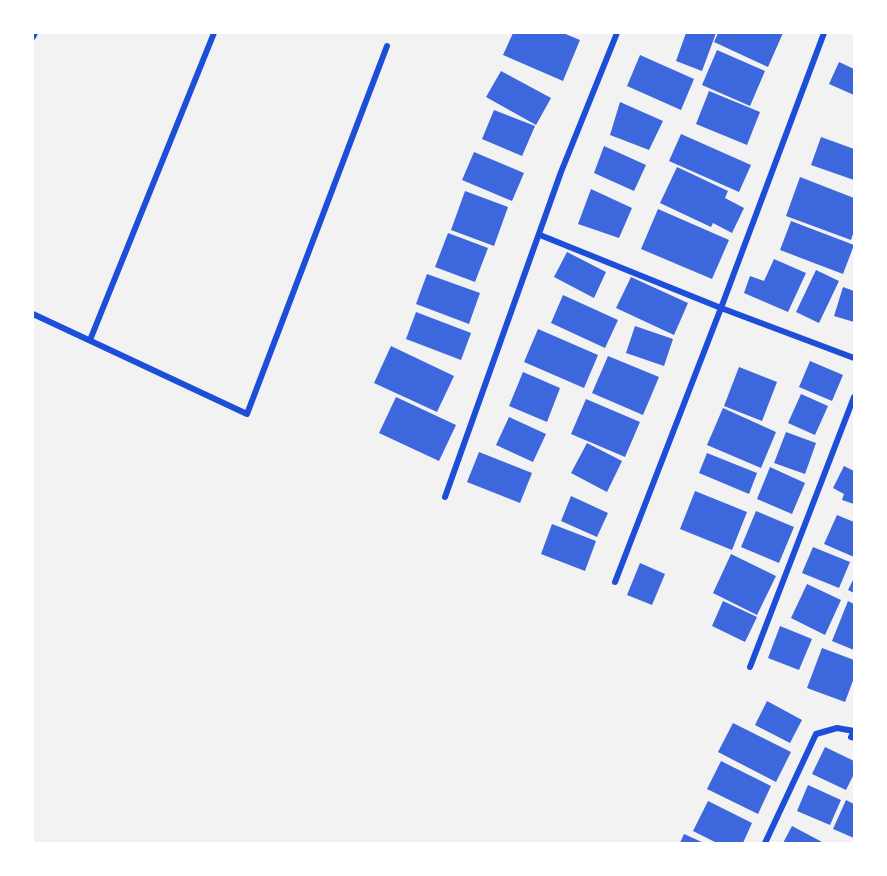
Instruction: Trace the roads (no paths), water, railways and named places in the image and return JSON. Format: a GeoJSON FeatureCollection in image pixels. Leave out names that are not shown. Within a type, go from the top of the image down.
{"type":"FeatureCollection","features":[{"type":"Feature","properties":{"kind":"street"},"geometry":{"type":"LineString","coordinates":[[90,340],[214,33]]}},
{"type":"Feature","properties":{"kind":"street"},"geometry":{"type":"LineString","coordinates":[[446,497],[561,172],[617,33]]}},
{"type":"Feature","properties":{"kind":"street"},"geometry":{"type":"LineString","coordinates":[[615,582],[824,33]]}},
{"type":"Feature","properties":{"kind":"street"},"geometry":{"type":"LineString","coordinates":[[33,314],[247,414],[387,46]]}},
{"type":"Feature","properties":{"kind":"street"},"geometry":{"type":"LineString","coordinates":[[540,235],[721,308],[854,358]]}},
{"type":"Feature","properties":{"kind":"street"},"geometry":{"type":"LineString","coordinates":[[750,667],[854,398]]}},
{"type":"Feature","properties":{"kind":"street"},"geometry":{"type":"LineString","coordinates":[[765,843],[816,735],[837,728],[854,731],[851,736],[854,738]]}}]}
